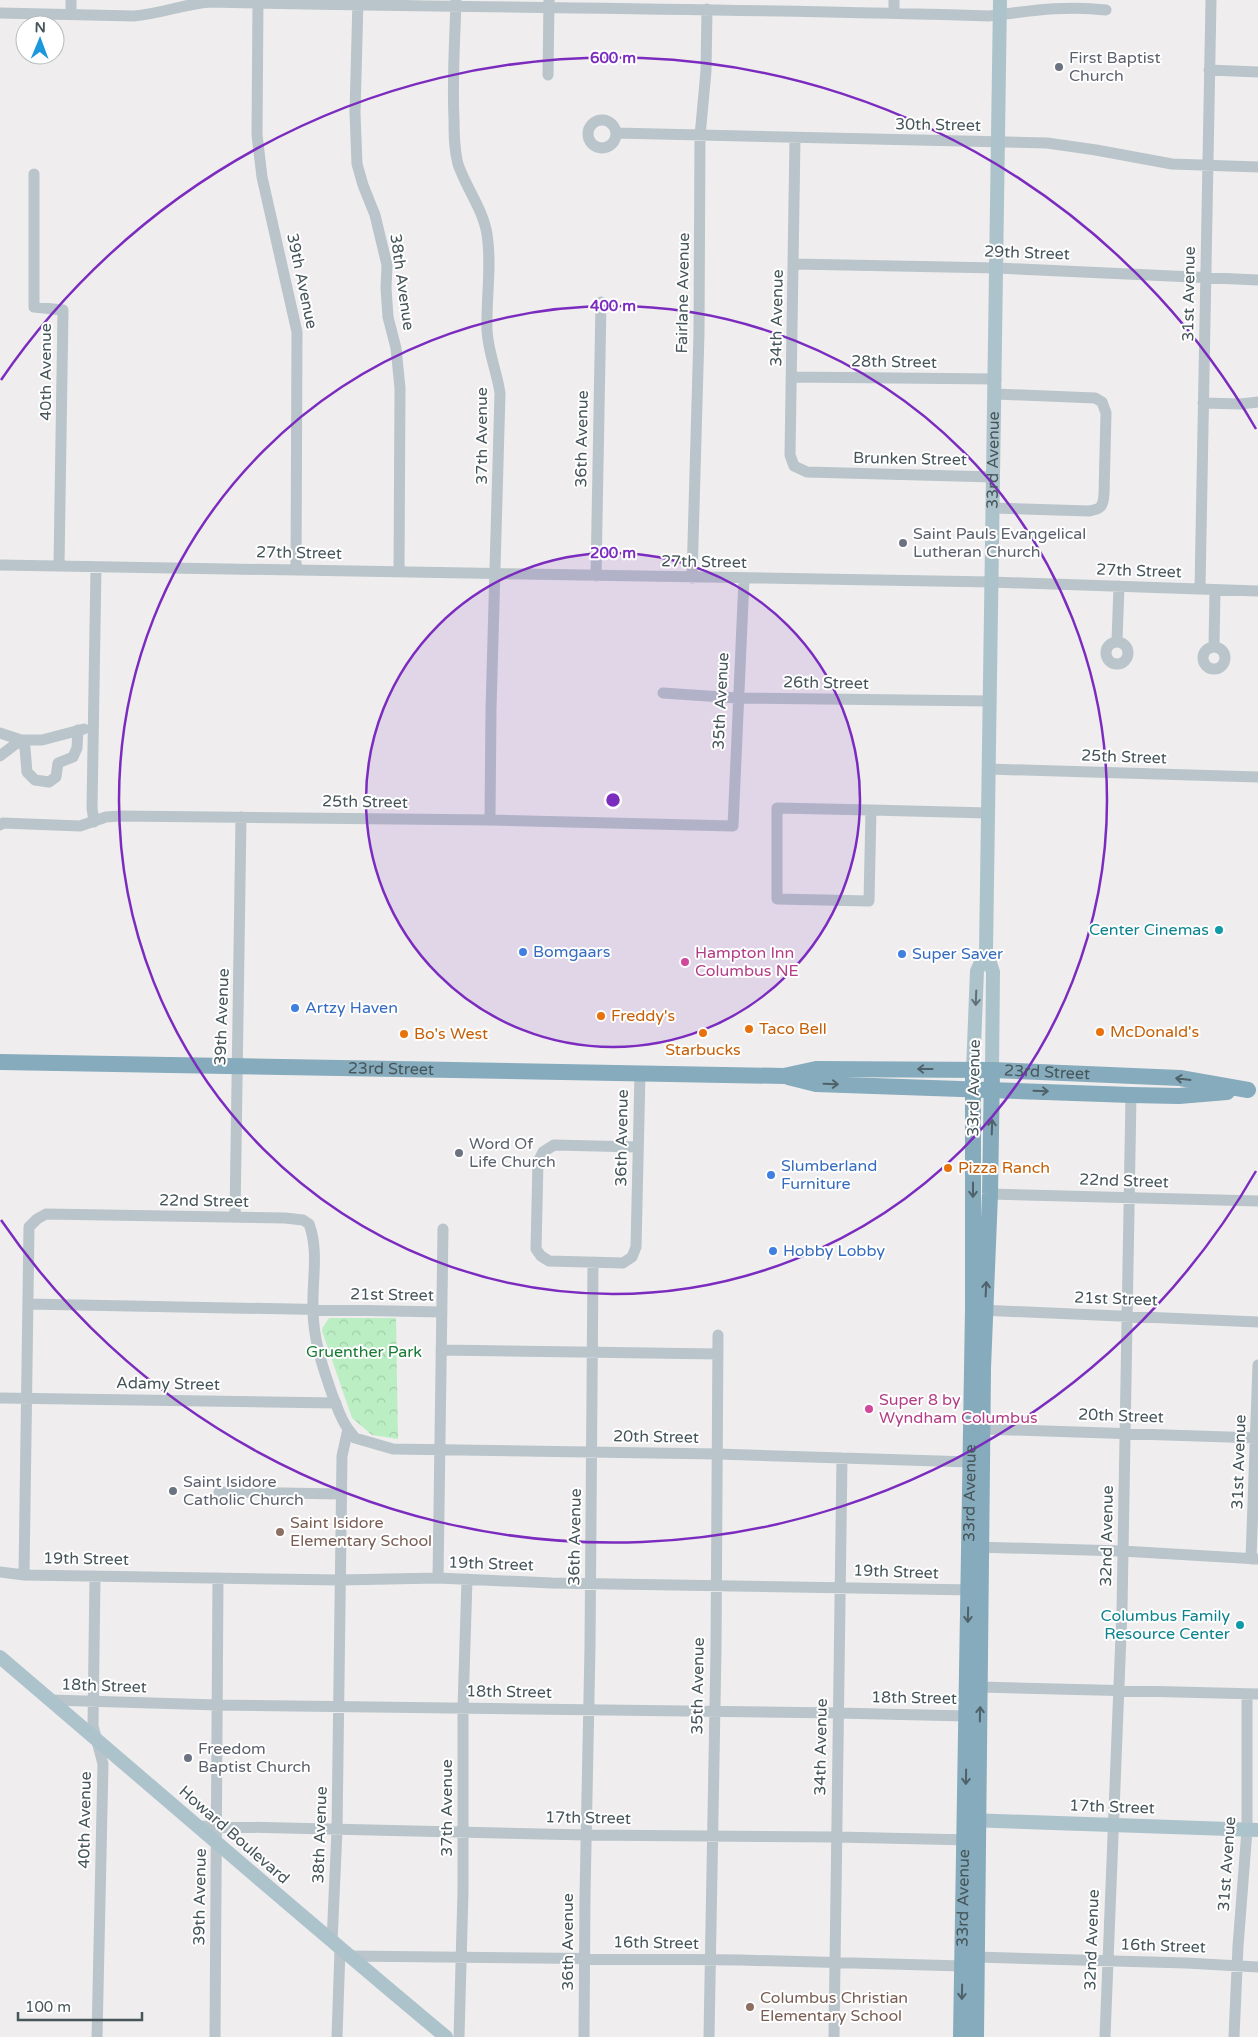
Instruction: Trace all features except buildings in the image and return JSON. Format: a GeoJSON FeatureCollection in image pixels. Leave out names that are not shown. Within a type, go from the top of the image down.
{"type":"FeatureCollection","features":[{"type":"Feature","properties":{"kind":"highway","name":"23rd Street"},"geometry":{"type":"LineString","coordinates":[[0,1062],[784,1076],[816,1084],[1131,1095],[1179,1096],[1253,1090]]}},
{"type":"Feature","properties":{"kind":"highway","name":"23rd Street"},"geometry":{"type":"LineString","coordinates":[[784,1076],[816,1069],[992,1070],[1180,1078],[1253,1090]]}},
{"type":"Feature","properties":{"kind":"highway","name":"33rd Avenue"},"geometry":{"type":"LineString","coordinates":[[973,1070],[983,1429],[966,1716],[972,1820],[970,1961],[976,2037]]}},
{"type":"Feature","properties":{"kind":"highway","name":"33rd Avenue"},"geometry":{"type":"LineString","coordinates":[[975,1547],[970,1462],[979,1310],[990,1194],[992,1070]]}},
{"type":"Feature","properties":{"kind":"highway","name":"33rd Avenue"},"geometry":{"type":"LineString","coordinates":[[972,1820],[980,1686],[974,1590]]}},
{"type":"Feature","properties":{"kind":"highway","name":"33rd Avenue"},"geometry":{"type":"LineString","coordinates":[[961,2037],[970,1961]]}},
{"type":"Feature","properties":{"kind":"main road","name":"33rd Avenue"},"geometry":{"type":"LineString","coordinates":[[992,1070],[993,972],[986,951],[996,394],[997,142],[1000,0]]}},
{"type":"Feature","properties":{"kind":"main road","name":"33rd Avenue"},"geometry":{"type":"LineString","coordinates":[[973,1070],[977,971],[986,951]]}},
{"type":"Feature","properties":{"kind":"main road","name":"Howard Boulevard"},"geometry":{"type":"LineString","coordinates":[[0,1657],[216,1844],[446,2037]]}},
{"type":"Feature","properties":{"kind":"main road","name":"17th Street"},"geometry":{"type":"LineString","coordinates":[[972,1820],[1252,1830]]}},
{"type":"Feature","properties":{"kind":"street"},"geometry":{"type":"LineString","coordinates":[[71,0],[71,13]]}},
{"type":"Feature","properties":{"kind":"street"},"geometry":{"type":"LineString","coordinates":[[894,0],[894,13]]}},
{"type":"Feature","properties":{"kind":"street","name":"31st Avenue"},"geometry":{"type":"LineString","coordinates":[[1200,589],[1211,0]]}},
{"type":"Feature","properties":{"kind":"street"},"geometry":{"type":"LineString","coordinates":[[0,13],[71,13],[134,16],[153,14],[190,4],[258,2],[636,4],[707,10],[722,5],[812,6],[894,13],[989,16],[1059,7],[1106,10]]}},
{"type":"Feature","properties":{"kind":"street","name":"39th Avenue"},"geometry":{"type":"LineString","coordinates":[[258,2],[258,151],[262,177],[297,332],[296,570]]}},
{"type":"Feature","properties":{"kind":"street","name":"38th Avenue"},"geometry":{"type":"LineString","coordinates":[[358,3],[355,113],[357,164],[375,215],[384,249],[387,265],[388,317],[396,348],[400,388],[399,571]]}},
{"type":"Feature","properties":{"kind":"street","name":"37th Avenue"},"geometry":{"type":"LineString","coordinates":[[456,3],[453,98],[454,143],[459,165],[482,215],[487,235],[489,273],[487,331],[491,358],[498,379],[500,393],[491,709],[490,820]]}},
{"type":"Feature","properties":{"kind":"street"},"geometry":{"type":"LineString","coordinates":[[548,76],[549,3]]}},
{"type":"Feature","properties":{"kind":"street","name":"Fairlane Avenue"},"geometry":{"type":"LineString","coordinates":[[692,578],[699,333],[700,136],[706,71],[707,10]]}},
{"type":"Feature","properties":{"kind":"street"},"geometry":{"type":"LineString","coordinates":[[1209,70],[1258,72]]}},
{"type":"Feature","properties":{"kind":"street","name":"30th Street"},"geometry":{"type":"LineString","coordinates":[[616,134],[1047,143],[1172,164],[1258,167]]}},
{"type":"Feature","properties":{"kind":"street","name":"34th Avenue"},"geometry":{"type":"LineString","coordinates":[[795,138],[790,455],[794,466],[808,472],[826,473]]}},
{"type":"Feature","properties":{"kind":"street","name":"40th Avenue"},"geometry":{"type":"LineString","coordinates":[[34,174],[34,307],[63,310],[59,566]]}},
{"type":"Feature","properties":{"kind":"street","name":"29th Street"},"geometry":{"type":"LineString","coordinates":[[794,264],[997,268],[1258,280]]}},
{"type":"Feature","properties":{"kind":"street","name":"36th Avenue"},"geometry":{"type":"LineString","coordinates":[[596,576],[601,302]]}},
{"type":"Feature","properties":{"kind":"street","name":"28th Street"},"geometry":{"type":"LineString","coordinates":[[792,377],[996,379]]}},
{"type":"Feature","properties":{"kind":"street"},"geometry":{"type":"LineString","coordinates":[[994,508],[1089,511],[1103,506],[1106,412],[1102,402],[1095,398],[996,394]]}},
{"type":"Feature","properties":{"kind":"street"},"geometry":{"type":"LineString","coordinates":[[1203,403],[1240,404],[1258,402]]}},
{"type":"Feature","properties":{"kind":"street","name":"Brunken Street"},"geometry":{"type":"LineString","coordinates":[[826,473],[994,477]]}},
{"type":"Feature","properties":{"kind":"street","name":"27th Street"},"geometry":{"type":"LineString","coordinates":[[0,565],[992,582],[1258,591]]}},
{"type":"Feature","properties":{"kind":"street"},"geometry":{"type":"LineString","coordinates":[[94,822],[92,808],[96,567]]}},
{"type":"Feature","properties":{"kind":"street","name":"35th Avenue"},"geometry":{"type":"LineString","coordinates":[[733,826],[737,698],[744,579]]}},
{"type":"Feature","properties":{"kind":"street"},"geometry":{"type":"LineString","coordinates":[[1117,641],[1118,586]]}},
{"type":"Feature","properties":{"kind":"street"},"geometry":{"type":"LineString","coordinates":[[1214,646],[1215,590]]}},
{"type":"Feature","properties":{"kind":"street","name":"26th Street"},"geometry":{"type":"LineString","coordinates":[[663,693],[737,698],[990,701]]}},
{"type":"Feature","properties":{"kind":"street"},"geometry":{"type":"LineString","coordinates":[[0,733],[20,740],[52,739],[78,730],[93,729]]}},
{"type":"Feature","properties":{"kind":"street"},"geometry":{"type":"LineString","coordinates":[[20,740],[25,748],[27,772],[35,780],[49,782],[56,777],[58,763],[73,757],[77,748],[78,730]]}},
{"type":"Feature","properties":{"kind":"street"},"geometry":{"type":"LineString","coordinates":[[0,756],[20,740]]}},
{"type":"Feature","properties":{"kind":"street","name":"25th Street"},"geometry":{"type":"LineString","coordinates":[[988,769],[1258,777]]}},
{"type":"Feature","properties":{"kind":"street"},"geometry":{"type":"LineString","coordinates":[[871,810],[869,901],[777,899],[777,808],[871,810],[988,813]]}},
{"type":"Feature","properties":{"kind":"street","name":"25th Street"},"geometry":{"type":"LineString","coordinates":[[0,825],[3,823],[80,826],[106,817],[120,816],[490,820],[733,826]]}},
{"type":"Feature","properties":{"kind":"street","name":"39th Avenue"},"geometry":{"type":"LineString","coordinates":[[235,1217],[241,817]]}},
{"type":"Feature","properties":{"kind":"street","name":"36th Avenue"},"geometry":{"type":"LineString","coordinates":[[584,2037],[593,1262],[623,1263],[632,1257],[636,1246],[640,1073]]}},
{"type":"Feature","properties":{"kind":"street","name":"32nd Avenue"},"geometry":{"type":"LineString","coordinates":[[1104,2037],[1119,1690],[1131,1095]]}},
{"type":"Feature","properties":{"kind":"street"},"geometry":{"type":"LineString","coordinates":[[593,1262],[549,1262],[536,1249],[538,1162],[543,1152],[554,1145],[638,1147]]}},
{"type":"Feature","properties":{"kind":"street","name":"22nd Street"},"geometry":{"type":"LineString","coordinates":[[990,1194],[1258,1201]]}},
{"type":"Feature","properties":{"kind":"street","name":"22nd Street"},"geometry":{"type":"LineString","coordinates":[[28,1304],[29,1227],[42,1215],[235,1217],[303,1220],[309,1224],[314,1244],[314,1337],[342,1421],[348,1429]]}},
{"type":"Feature","properties":{"kind":"street"},"geometry":{"type":"LineString","coordinates":[[442,1312],[443,1229]]}},
{"type":"Feature","properties":{"kind":"street"},"geometry":{"type":"LineString","coordinates":[[24,1575],[28,1304]]}},
{"type":"Feature","properties":{"kind":"street","name":"21st Street"},"geometry":{"type":"LineString","coordinates":[[28,1304],[442,1312],[441,1350]]}},
{"type":"Feature","properties":{"kind":"street","name":"21st Street"},"geometry":{"type":"LineString","coordinates":[[979,1310],[1258,1322]]}},
{"type":"Feature","properties":{"kind":"street","name":"35th Avenue"},"geometry":{"type":"LineString","coordinates":[[709,2037],[718,1335]]}},
{"type":"Feature","properties":{"kind":"street"},"geometry":{"type":"LineString","coordinates":[[438,1578],[441,1350],[718,1354]]}},
{"type":"Feature","properties":{"kind":"street","name":"31st Avenue"},"geometry":{"type":"LineString","coordinates":[[1255,1559],[1258,1366]]}},
{"type":"Feature","properties":{"kind":"street","name":"Adamy Street"},"geometry":{"type":"LineString","coordinates":[[0,1398],[336,1403]]}},
{"type":"Feature","properties":{"kind":"street","name":"38th Avenue"},"geometry":{"type":"LineString","coordinates":[[336,2037],[340,1949],[337,1830],[341,1494],[342,1456],[348,1429]]}},
{"type":"Feature","properties":{"kind":"street","name":"20th Street"},"geometry":{"type":"LineString","coordinates":[[348,1429],[355,1438],[393,1450],[717,1454],[970,1462]]}},
{"type":"Feature","properties":{"kind":"street","name":"20th Street"},"geometry":{"type":"LineString","coordinates":[[983,1429],[1124,1432],[1257,1438]]}},
{"type":"Feature","properties":{"kind":"street","name":"34th Avenue"},"geometry":{"type":"LineString","coordinates":[[834,2037],[842,1458]]}},
{"type":"Feature","properties":{"kind":"street"},"geometry":{"type":"LineString","coordinates":[[219,1492],[341,1494]]}},
{"type":"Feature","properties":{"kind":"street"},"geometry":{"type":"LineString","coordinates":[[975,1547],[1122,1551],[1255,1559]]}},
{"type":"Feature","properties":{"kind":"street","name":"19th Street"},"geometry":{"type":"LineString","coordinates":[[0,1572],[24,1575],[340,1580],[438,1578],[590,1583],[974,1590]]}},
{"type":"Feature","properties":{"kind":"street","name":"40th Avenue"},"geometry":{"type":"LineString","coordinates":[[94,1576],[93,1726],[103,1764],[97,2037]]}},
{"type":"Feature","properties":{"kind":"street","name":"39th Avenue"},"geometry":{"type":"LineString","coordinates":[[214,2037],[218,1578]]}},
{"type":"Feature","properties":{"kind":"street","name":"37th Avenue"},"geometry":{"type":"LineString","coordinates":[[459,2037],[462,1956],[463,1708],[467,1579]]}},
{"type":"Feature","properties":{"kind":"street","name":"18th Street"},"geometry":{"type":"LineString","coordinates":[[980,1686],[1253,1694]]}},
{"type":"Feature","properties":{"kind":"street","name":"31st Avenue"},"geometry":{"type":"LineString","coordinates":[[1234,2037],[1237,1966],[1252,1830],[1253,1694]]}},
{"type":"Feature","properties":{"kind":"street","name":"18th Street"},"geometry":{"type":"LineString","coordinates":[[51,1700],[218,1705],[966,1716]]}},
{"type":"Feature","properties":{"kind":"street","name":"17th Street"},"geometry":{"type":"LineString","coordinates":[[196,1826],[463,1833],[972,1840]]}},
{"type":"Feature","properties":{"kind":"street","name":"16th Street"},"geometry":{"type":"LineString","coordinates":[[340,1949],[462,1956],[835,1963],[1108,1960],[1258,1967]]}},
{"type":"Feature","properties":{"kind":"green space","name":"Gruenther Park"},"geometry":{"type":"Polygon","coordinates":[[[329,1318],[396,1318],[398,1439],[372,1435],[352,1418],[322,1331],[329,1318]]]}},
{"type":"Feature","properties":{"kind":"place","name":"First Baptist Church"},"geometry":{"type":"Point","coordinates":[1059,67]}},
{"type":"Feature","properties":{"kind":"place","name":"Saint Pauls Evangelical Lutheran Church"},"geometry":{"type":"Point","coordinates":[903,543]}},
{"type":"Feature","properties":{"kind":"place","name":"Center Cinemas"},"geometry":{"type":"Point","coordinates":[1219,930]}},
{"type":"Feature","properties":{"kind":"place","name":"Bomgaars"},"geometry":{"type":"Point","coordinates":[523,952]}},
{"type":"Feature","properties":{"kind":"place","name":"Super Saver"},"geometry":{"type":"Point","coordinates":[902,954]}},
{"type":"Feature","properties":{"kind":"place","name":"Hampton Inn Columbus NE"},"geometry":{"type":"Point","coordinates":[685,962]}},
{"type":"Feature","properties":{"kind":"place","name":"Artzy Haven"},"geometry":{"type":"Point","coordinates":[295,1008]}},
{"type":"Feature","properties":{"kind":"place","name":"Freddy's"},"geometry":{"type":"Point","coordinates":[601,1016]}},
{"type":"Feature","properties":{"kind":"place","name":"Taco Bell"},"geometry":{"type":"Point","coordinates":[749,1029]}},
{"type":"Feature","properties":{"kind":"place","name":"McDonald's"},"geometry":{"type":"Point","coordinates":[1100,1032]}},
{"type":"Feature","properties":{"kind":"place","name":"Starbucks"},"geometry":{"type":"Point","coordinates":[703,1033]}},
{"type":"Feature","properties":{"kind":"place","name":"Bo's West"},"geometry":{"type":"Point","coordinates":[404,1034]}},
{"type":"Feature","properties":{"kind":"place","name":"Word Of Life Church"},"geometry":{"type":"Point","coordinates":[459,1153]}},
{"type":"Feature","properties":{"kind":"place","name":"Pizza Ranch"},"geometry":{"type":"Point","coordinates":[948,1168]}},
{"type":"Feature","properties":{"kind":"place","name":"Slumberland Furniture"},"geometry":{"type":"Point","coordinates":[771,1175]}},
{"type":"Feature","properties":{"kind":"place","name":"Hobby Lobby"},"geometry":{"type":"Point","coordinates":[773,1251]}},
{"type":"Feature","properties":{"kind":"place","name":"Super 8 by Wyndham Columbus"},"geometry":{"type":"Point","coordinates":[869,1409]}},
{"type":"Feature","properties":{"kind":"place","name":"Saint Isidore Catholic Church"},"geometry":{"type":"Point","coordinates":[173,1491]}},
{"type":"Feature","properties":{"kind":"place","name":"Saint Isidore Elementary School"},"geometry":{"type":"Point","coordinates":[280,1532]}},
{"type":"Feature","properties":{"kind":"place","name":"Columbus Family Resource Center"},"geometry":{"type":"Point","coordinates":[1240,1625]}},
{"type":"Feature","properties":{"kind":"place","name":"Freedom Baptist Church"},"geometry":{"type":"Point","coordinates":[188,1758]}},
{"type":"Feature","properties":{"kind":"place","name":"Columbus Christian Elementary School"},"geometry":{"type":"Point","coordinates":[750,2007]}}]}
